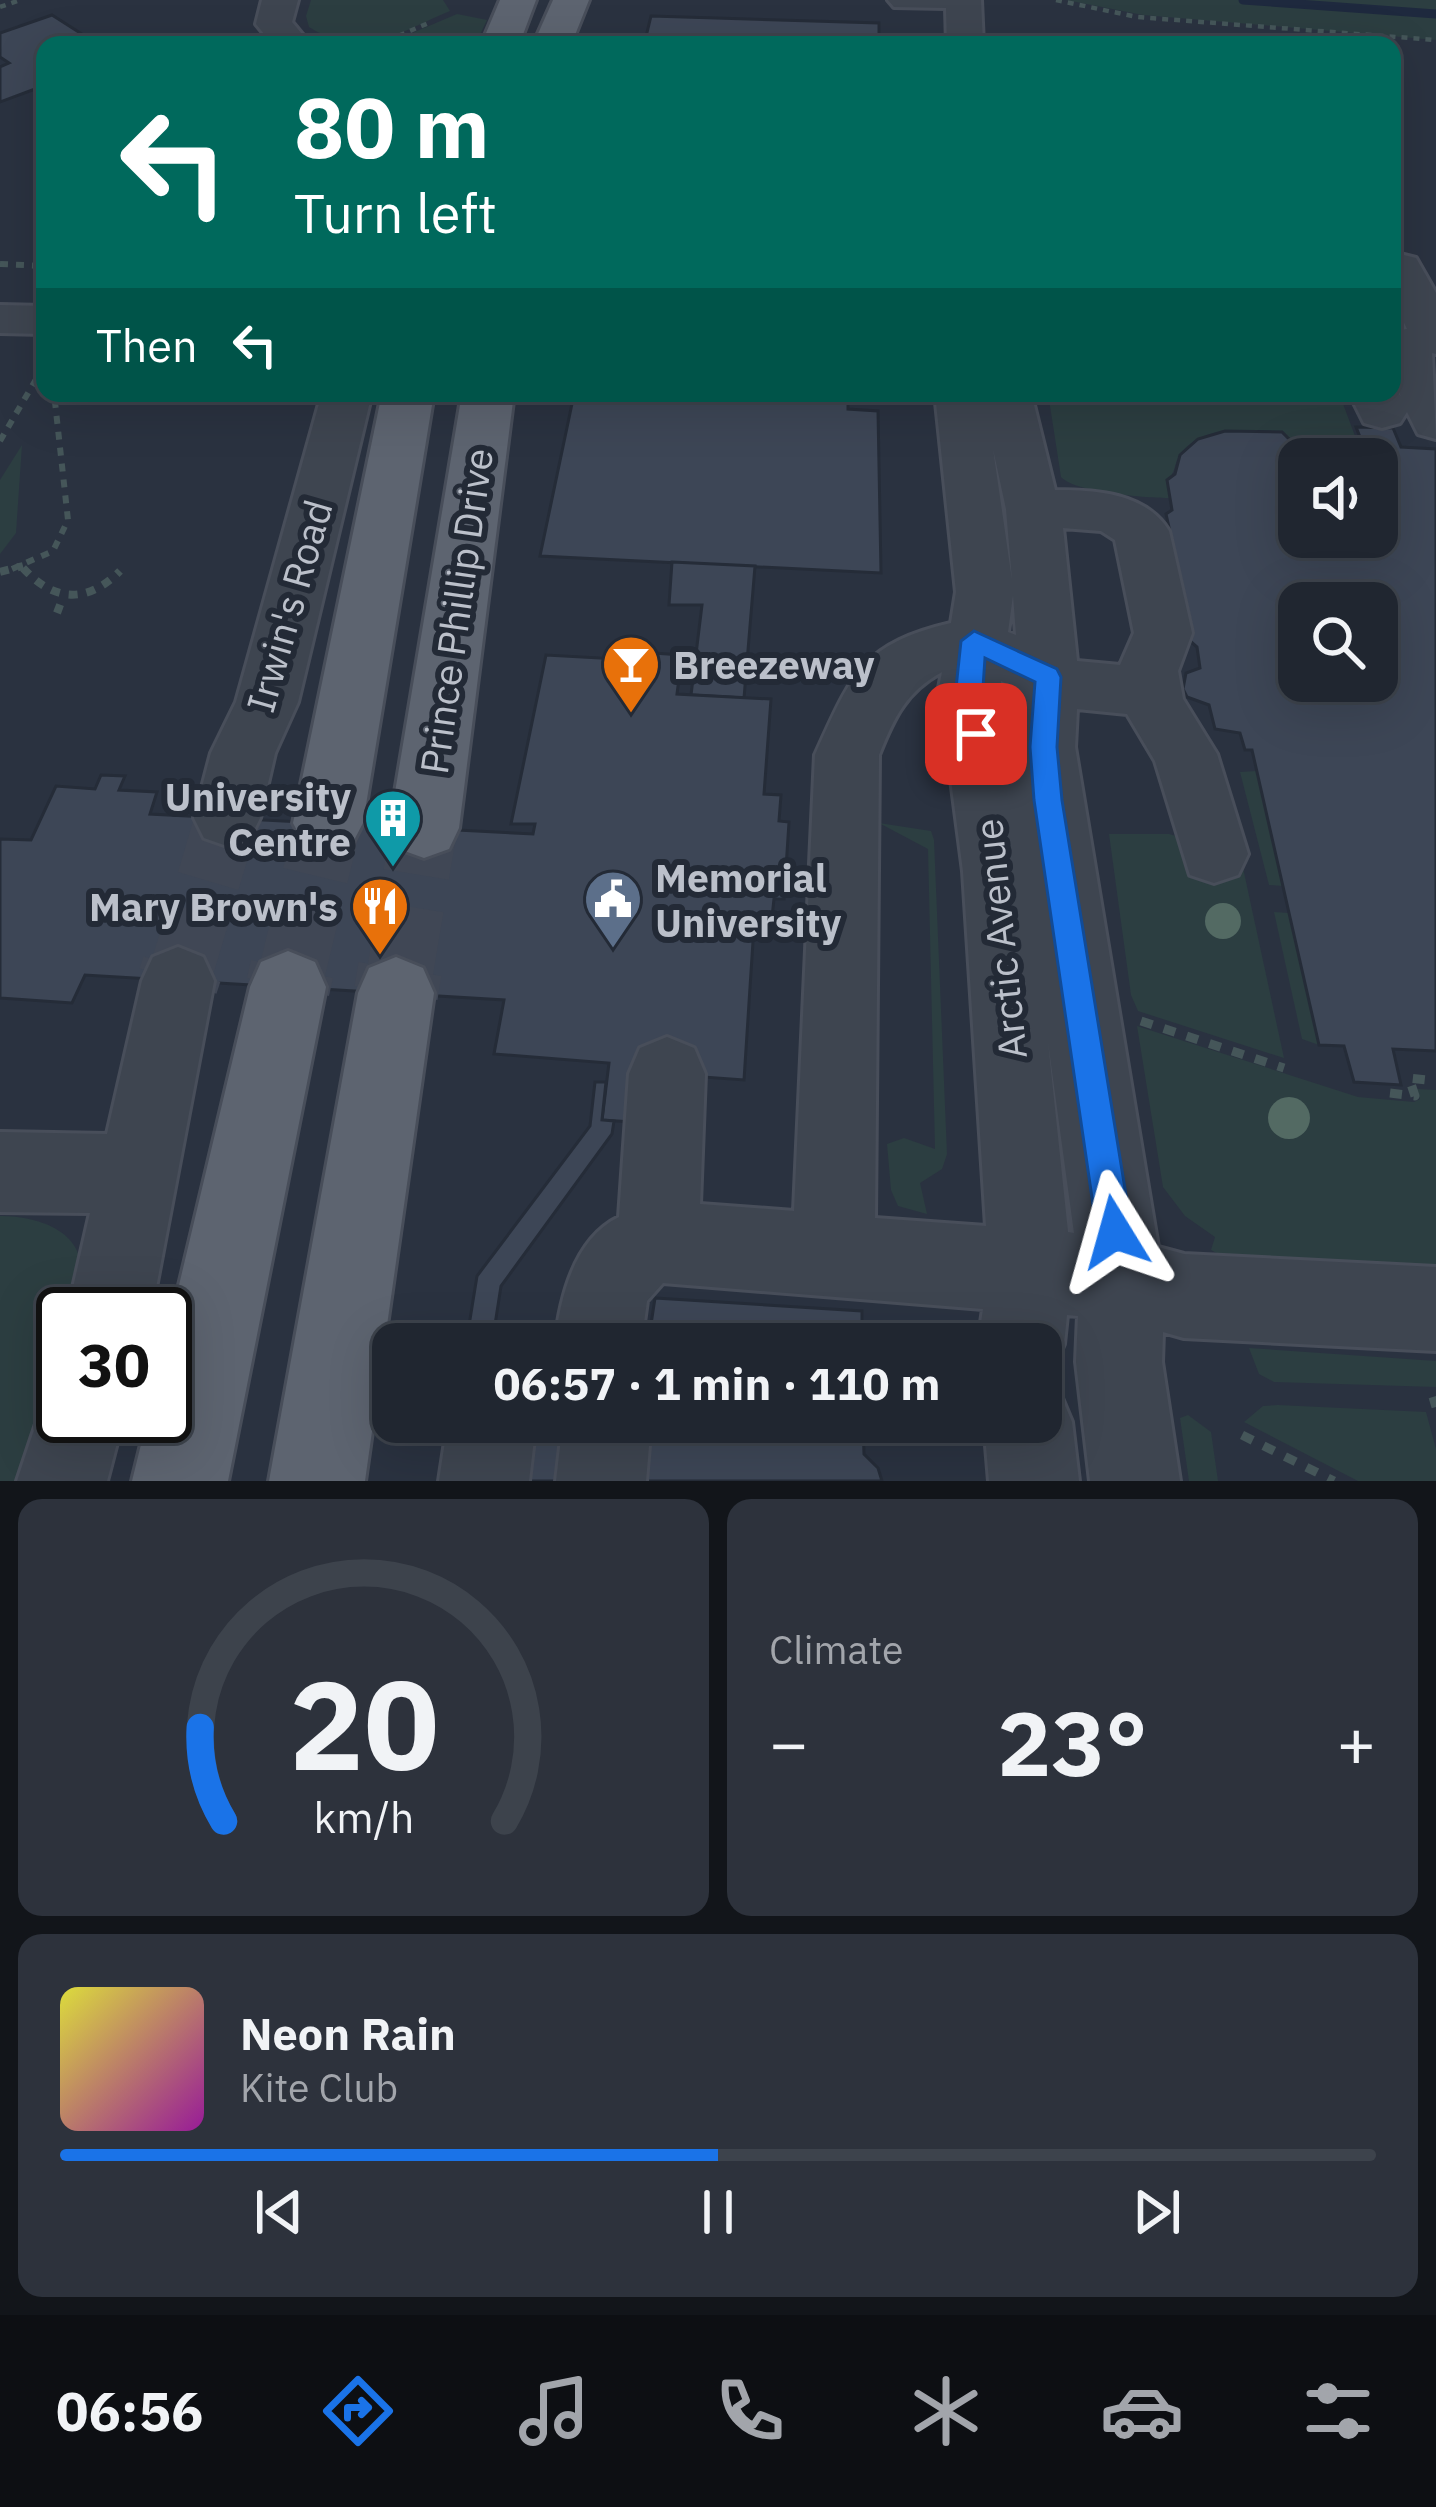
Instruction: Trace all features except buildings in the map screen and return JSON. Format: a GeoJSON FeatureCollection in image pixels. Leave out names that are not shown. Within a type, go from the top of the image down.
{"type":"FeatureCollection","features":[{"type":"Feature","properties":{"kind":"main road"},"geometry":{"type":"LineString","coordinates":[[504,36],[518,0]]}},
{"type":"Feature","properties":{"kind":"main road"},"geometry":{"type":"LineString","coordinates":[[556,36],[572,0]]}},
{"type":"Feature","properties":{"kind":"main road","name":"Prince Phillip Drive"},"geometry":{"type":"LineString","coordinates":[[328,823],[406,402]]}},
{"type":"Feature","properties":{"kind":"main road","name":"Prince Phillip Drive"},"geometry":{"type":"LineString","coordinates":[[424,828],[487,402]]}},
{"type":"Feature","properties":{"kind":"main road"},"geometry":{"type":"LineString","coordinates":[[180,1481],[288,987]]}},
{"type":"Feature","properties":{"kind":"main road"},"geometry":{"type":"LineString","coordinates":[[317,1481],[396,993]]}},
{"type":"Feature","properties":{"kind":"street"},"geometry":{"type":"LineString","coordinates":[[280,0],[274,24],[285,36]]}},
{"type":"Feature","properties":{"kind":"street"},"geometry":{"type":"LineString","coordinates":[[906,0],[935,0],[935,36]]}},
{"type":"Feature","properties":{"kind":"street"},"geometry":{"type":"LineString","coordinates":[[963,0],[965,36]]}},
{"type":"Feature","properties":{"kind":"street"},"geometry":{"type":"LineString","coordinates":[[1410,268],[1417,342],[1436,422]]}},
{"type":"Feature","properties":{"kind":"street"},"geometry":{"type":"LineString","coordinates":[[0,319],[36,320]]}},
{"type":"Feature","properties":{"kind":"street","name":"Irwin's Road"},"geometry":{"type":"LineString","coordinates":[[227,818],[242,753],[266,702],[345,402]]}},
{"type":"Feature","properties":{"kind":"street","name":"Arctic Avenue"},"geometry":{"type":"LineString","coordinates":[[961,402],[985,592],[970,688],[997,871],[1025,1308]]}},
{"type":"Feature","properties":{"kind":"street","name":"Arctic Avenue"},"geometry":{"type":"LineString","coordinates":[[1008,402],[1033,509],[1048,677],[1043,747],[1048,800],[1122,1278],[1119,1362],[1135,1481]]}},
{"type":"Feature","properties":{"kind":"street"},"geometry":{"type":"LineString","coordinates":[[1033,509],[1114,513],[1141,531],[1163,633],[1148,671],[1150,692],[1156,715],[1178,737],[1214,854]]}},
{"type":"Feature","properties":{"kind":"street"},"geometry":{"type":"LineString","coordinates":[[833,1258],[848,755],[869,704],[893,670],[927,652],[974,641],[1048,677],[1087,688],[1150,692]]}},
{"type":"Feature","properties":{"kind":"street"},"geometry":{"type":"LineString","coordinates":[[115,1287],[178,981]]}},
{"type":"Feature","properties":{"kind":"street"},"geometry":{"type":"LineString","coordinates":[[658,1242],[667,1074]]}},
{"type":"Feature","properties":{"kind":"street"},"geometry":{"type":"LineString","coordinates":[[0,1172],[139,1174]]}},
{"type":"Feature","properties":{"kind":"street"},"geometry":{"type":"LineString","coordinates":[[603,1323],[614,1276],[632,1250],[658,1242],[833,1258],[1025,1308],[1122,1278],[1184,1296],[1436,1309]]}},
{"type":"Feature","properties":{"kind":"street"},"geometry":{"type":"LineString","coordinates":[[62,1481],[73,1443]]}},
{"type":"Feature","properties":{"kind":"street"},"geometry":{"type":"LineString","coordinates":[[484,1481],[489,1443]]}},
{"type":"Feature","properties":{"kind":"street"},"geometry":{"type":"LineString","coordinates":[[601,1481],[605,1443]]}},
{"type":"Feature","properties":{"kind":"street"},"geometry":{"type":"LineString","coordinates":[[1030,1443],[1034,1481]]}},
{"type":"Feature","properties":{"kind":"path"},"geometry":{"type":"LineString","coordinates":[[0,7],[20,0]]}},
{"type":"Feature","properties":{"kind":"path"},"geometry":{"type":"LineString","coordinates":[[1056,0],[1138,17],[1384,36]]}},
{"type":"Feature","properties":{"kind":"path"},"geometry":{"type":"LineString","coordinates":[[398,36],[431,22]]}},
{"type":"Feature","properties":{"kind":"path"},"geometry":{"type":"LineString","coordinates":[[1401,37],[1436,40]]}},
{"type":"Feature","properties":{"kind":"path"},"geometry":{"type":"LineString","coordinates":[[0,264],[36,266]]}},
{"type":"Feature","properties":{"kind":"path"},"geometry":{"type":"LineString","coordinates":[[0,442],[36,380]]}},
{"type":"Feature","properties":{"kind":"path"},"geometry":{"type":"LineString","coordinates":[[0,572],[23,568],[60,548],[66,536],[55,402]]}},
{"type":"Feature","properties":{"kind":"path"},"geometry":{"type":"LineString","coordinates":[[23,568],[39,588],[75,598],[105,590],[120,572]]}},
{"type":"Feature","properties":{"kind":"path"},"geometry":{"type":"LineString","coordinates":[[57,613],[63,597]]}},
{"type":"Feature","properties":{"kind":"path"},"geometry":{"type":"LineString","coordinates":[[1128,1017],[1285,1068]]}},
{"type":"Feature","properties":{"kind":"path"},"geometry":{"type":"LineString","coordinates":[[1390,1094],[1415,1096],[1409,1078],[1436,1081]]}},
{"type":"Feature","properties":{"kind":"path"},"geometry":{"type":"LineString","coordinates":[[1242,1435],[1334,1481]]}},
{"type":"Feature","properties":{"kind":"shaded area"},"geometry":{"type":"Polygon","coordinates":[[[311,0],[443,0],[450,11],[393,36],[326,36],[309,27],[306,16],[311,0]]]}},
{"type":"Feature","properties":{"kind":"shaded area"},"geometry":{"type":"Polygon","coordinates":[[[1066,0],[1436,0],[1436,40],[1401,36],[1143,15],[1066,0]]]}},
{"type":"Feature","properties":{"kind":"shaded area"},"geometry":{"type":"Polygon","coordinates":[[[457,14],[487,20],[479,36],[405,36],[457,14]]]}},
{"type":"Feature","properties":{"kind":"shaded area"},"geometry":{"type":"Polygon","coordinates":[[[1049,402],[1342,402],[1356,438],[1288,438],[1282,432],[1256,430],[1214,433],[1180,455],[1167,480],[1170,498],[1096,491],[1061,477],[1049,402]]]}},
{"type":"Feature","properties":{"kind":"shaded area"},"geometry":{"type":"Polygon","coordinates":[[[22,445],[16,533],[0,554],[0,480],[22,445]]]}},
{"type":"Feature","properties":{"kind":"shaded area"},"geometry":{"type":"Polygon","coordinates":[[[1257,771],[1283,886],[1269,885],[1240,772],[1257,771]]]}},
{"type":"Feature","properties":{"kind":"shaded area"},"geometry":{"type":"Polygon","coordinates":[[[879,823],[931,831],[934,840],[947,1154],[942,1169],[920,1183],[927,1214],[898,1206],[891,1190],[887,1144],[904,1138],[935,1149],[928,849],[879,823]]]}},
{"type":"Feature","properties":{"kind":"shaded area"},"geometry":{"type":"Polygon","coordinates":[[[1109,834],[1169,834],[1240,854],[1284,1058],[1138,1011],[1131,995],[1109,834]]]}},
{"type":"Feature","properties":{"kind":"shaded area"},"geometry":{"type":"Polygon","coordinates":[[[1274,912],[1289,913],[1319,1045],[1302,1039],[1274,912]]]}},
{"type":"Feature","properties":{"kind":"shaded area"},"geometry":{"type":"Polygon","coordinates":[[[1137,1026],[1358,1097],[1414,1102],[1420,1099],[1417,1089],[1436,1090],[1436,1272],[1222,1256],[1211,1250],[1215,1237],[1185,1216],[1163,1187],[1137,1026]]]}},
{"type":"Feature","properties":{"kind":"shaded area"},"geometry":{"type":"Polygon","coordinates":[[[0,1216],[25,1218],[63,1233],[78,1253],[81,1267],[77,1287],[36,1287],[36,1433],[23,1481],[0,1481],[0,1216]]]}},
{"type":"Feature","properties":{"kind":"shaded area"},"geometry":{"type":"Polygon","coordinates":[[[1249,1348],[1436,1361],[1436,1387],[1274,1382],[1259,1374],[1249,1348]]]}},
{"type":"Feature","properties":{"kind":"shaded area"},"geometry":{"type":"Polygon","coordinates":[[[1263,1406],[1426,1412],[1436,1449],[1436,1481],[1358,1481],[1244,1422],[1263,1406]]]}},
{"type":"Feature","properties":{"kind":"shaded area"},"geometry":{"type":"Polygon","coordinates":[[[1188,1415],[1211,1432],[1218,1481],[1189,1481],[1180,1418],[1188,1415]]]}},
{"type":"Feature","properties":{"kind":"waterway"},"geometry":{"type":"LineString","coordinates":[[1243,0],[1436,14]]}},
{"type":"Feature","properties":{"kind":"tunnel"},"geometry":{"type":"LineString","coordinates":[[181,972],[227,818]]}},
{"type":"Feature","properties":{"kind":"tunnel"},"geometry":{"type":"LineString","coordinates":[[292,972],[328,823]]}},
{"type":"Feature","properties":{"kind":"tunnel"},"geometry":{"type":"LineString","coordinates":[[400,972],[424,828]]}},
{"type":"Feature","properties":{"kind":"tunnel"},"geometry":{"type":"LineString","coordinates":[[288,987],[292,969]]}},
{"type":"Feature","properties":{"kind":"tunnel"},"geometry":{"type":"LineString","coordinates":[[396,993],[400,969]]}},
{"type":"Feature","properties":{"kind":"tunnel"},"geometry":{"type":"LineString","coordinates":[[178,981],[181,972]]}},
{"type":"Feature","properties":{"kind":"place","name":"Breezeway"},"geometry":{"type":"Point","coordinates":[631,715]}},
{"type":"Feature","properties":{"kind":"place","name":"University Centre"},"geometry":{"type":"Point","coordinates":[393,869]}},
{"type":"Feature","properties":{"kind":"place","name":"Memorial University"},"geometry":{"type":"Point","coordinates":[613,950]}},
{"type":"Feature","properties":{"kind":"place","name":"Mary Brown's"},"geometry":{"type":"Point","coordinates":[380,957]}},
{"type":"Feature","properties":{"kind":"route"},"geometry":{"type":"LineString","coordinates":[[976,734],[970,688],[974,641],[1048,677],[1043,747],[1048,800],[1115,1232]]}}]}
